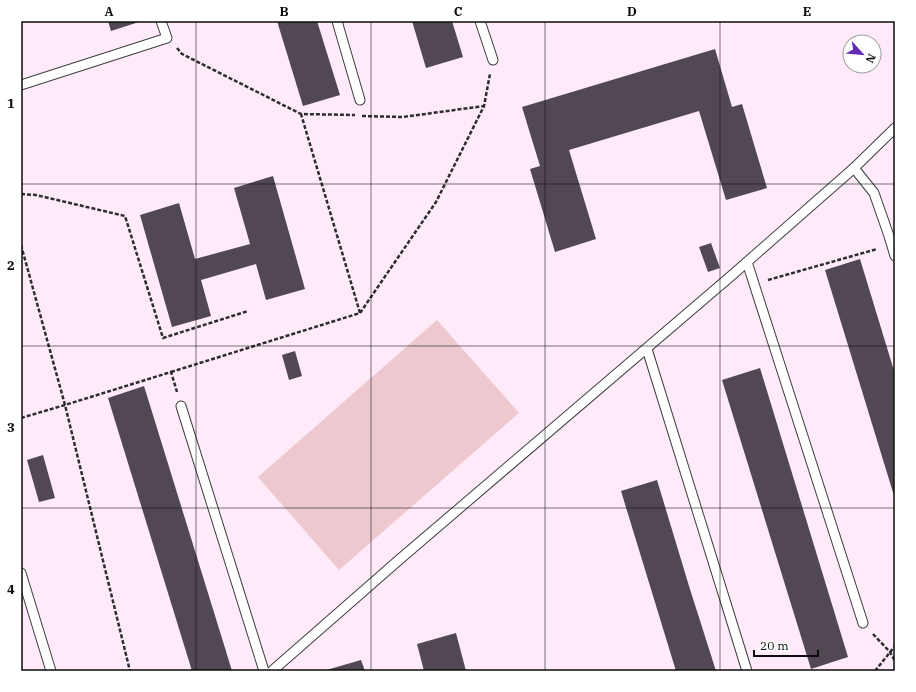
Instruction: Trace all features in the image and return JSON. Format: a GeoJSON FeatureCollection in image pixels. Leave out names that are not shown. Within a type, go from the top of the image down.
{"type":"FeatureCollection","features":[{"type":"Feature","properties":{"kind":"lane"},"geometry":{"type":"LineString","coordinates":[[21,85],[167,38],[161,21]]}},
{"type":"Feature","properties":{"kind":"lane"},"geometry":{"type":"LineString","coordinates":[[338,21],[360,100]]}},
{"type":"Feature","properties":{"kind":"lane"},"geometry":{"type":"LineString","coordinates":[[480,21],[493,60]]}},
{"type":"Feature","properties":{"kind":"lane"},"geometry":{"type":"LineString","coordinates":[[272,671],[406,554],[748,262],[854,168],[895,128]]}},
{"type":"Feature","properties":{"kind":"lane"},"geometry":{"type":"LineString","coordinates":[[854,168],[874,193],[895,256]]}},
{"type":"Feature","properties":{"kind":"lane"},"geometry":{"type":"LineString","coordinates":[[748,262],[863,623]]}},
{"type":"Feature","properties":{"kind":"lane"},"geometry":{"type":"LineString","coordinates":[[647,349],[747,671]]}},
{"type":"Feature","properties":{"kind":"lane"},"geometry":{"type":"LineString","coordinates":[[181,406],[264,671]]}},
{"type":"Feature","properties":{"kind":"lane"},"geometry":{"type":"LineString","coordinates":[[21,573],[51,671]]}},
{"type":"Feature","properties":{"kind":"path"},"geometry":{"type":"LineString","coordinates":[[167,38],[182,54],[301,114],[403,117],[484,106]]}},
{"type":"Feature","properties":{"kind":"path"},"geometry":{"type":"LineString","coordinates":[[21,418],[360,313],[436,202],[484,106],[493,60]]}},
{"type":"Feature","properties":{"kind":"path"},"geometry":{"type":"LineString","coordinates":[[301,114],[360,313]]}},
{"type":"Feature","properties":{"kind":"path"},"geometry":{"type":"LineString","coordinates":[[21,194],[36,195],[126,216],[164,338],[248,311]]}},
{"type":"Feature","properties":{"kind":"path"},"geometry":{"type":"LineString","coordinates":[[21,245],[65,405],[130,671]]}},
{"type":"Feature","properties":{"kind":"path"},"geometry":{"type":"LineString","coordinates":[[754,284],[892,245]]}},
{"type":"Feature","properties":{"kind":"path"},"geometry":{"type":"LineString","coordinates":[[170,372],[181,406]]}},
{"type":"Feature","properties":{"kind":"path"},"geometry":{"type":"LineString","coordinates":[[863,623],[890,652],[895,660]]}},
{"type":"Feature","properties":{"kind":"path"},"geometry":{"type":"LineString","coordinates":[[875,671],[895,646]]}},
{"type":"Feature","properties":{"kind":"shaded area"},"geometry":{"type":"Polygon","coordinates":[[[437,320],[519,413],[339,570],[258,477],[437,320]]]}},
{"type":"Feature","properties":{"kind":"building"},"geometry":{"type":"Polygon","coordinates":[[[108,21],[142,21],[111,31],[108,21]]]}},
{"type":"Feature","properties":{"kind":"building"},"geometry":{"type":"Polygon","coordinates":[[[277,21],[317,21],[340,95],[303,106],[277,21]]]}},
{"type":"Feature","properties":{"kind":"building"},"geometry":{"type":"Polygon","coordinates":[[[412,21],[452,21],[463,57],[426,68],[412,21]]]}},
{"type":"Feature","properties":{"kind":"building"},"geometry":{"type":"Polygon","coordinates":[[[715,49],[732,107],[742,104],[767,188],[726,200],[699,111],[569,150],[596,239],[555,252],[530,169],[540,166],[522,107],[715,49]]]}},
{"type":"Feature","properties":{"kind":"building"},"geometry":{"type":"Polygon","coordinates":[[[273,176],[305,289],[266,300],[256,264],[201,280],[211,316],[172,327],[140,215],[179,203],[195,259],[250,244],[234,188],[273,176]]]}},
{"type":"Feature","properties":{"kind":"building"},"geometry":{"type":"Polygon","coordinates":[[[711,243],[720,268],[708,272],[699,247],[711,243]]]}},
{"type":"Feature","properties":{"kind":"building"},"geometry":{"type":"Polygon","coordinates":[[[860,259],[895,374],[895,499],[825,270],[860,259]]]}},
{"type":"Feature","properties":{"kind":"building"},"geometry":{"type":"Polygon","coordinates":[[[295,351],[302,376],[289,380],[282,355],[295,351]]]}},
{"type":"Feature","properties":{"kind":"building"},"geometry":{"type":"Polygon","coordinates":[[[760,368],[848,657],[811,669],[722,380],[760,368]]]}},
{"type":"Feature","properties":{"kind":"building"},"geometry":{"type":"Polygon","coordinates":[[[144,386],[232,671],[192,671],[108,398],[144,386]]]}},
{"type":"Feature","properties":{"kind":"building"},"geometry":{"type":"Polygon","coordinates":[[[43,455],[55,498],[39,502],[27,460],[43,455]]]}},
{"type":"Feature","properties":{"kind":"building"},"geometry":{"type":"Polygon","coordinates":[[[657,480],[716,671],[676,671],[621,491],[657,480]]]}},
{"type":"Feature","properties":{"kind":"building"},"geometry":{"type":"Polygon","coordinates":[[[456,633],[466,671],[424,671],[417,644],[456,633]]]}},
{"type":"Feature","properties":{"kind":"building"},"geometry":{"type":"Polygon","coordinates":[[[361,660],[365,671],[323,671],[361,660]]]}}]}
